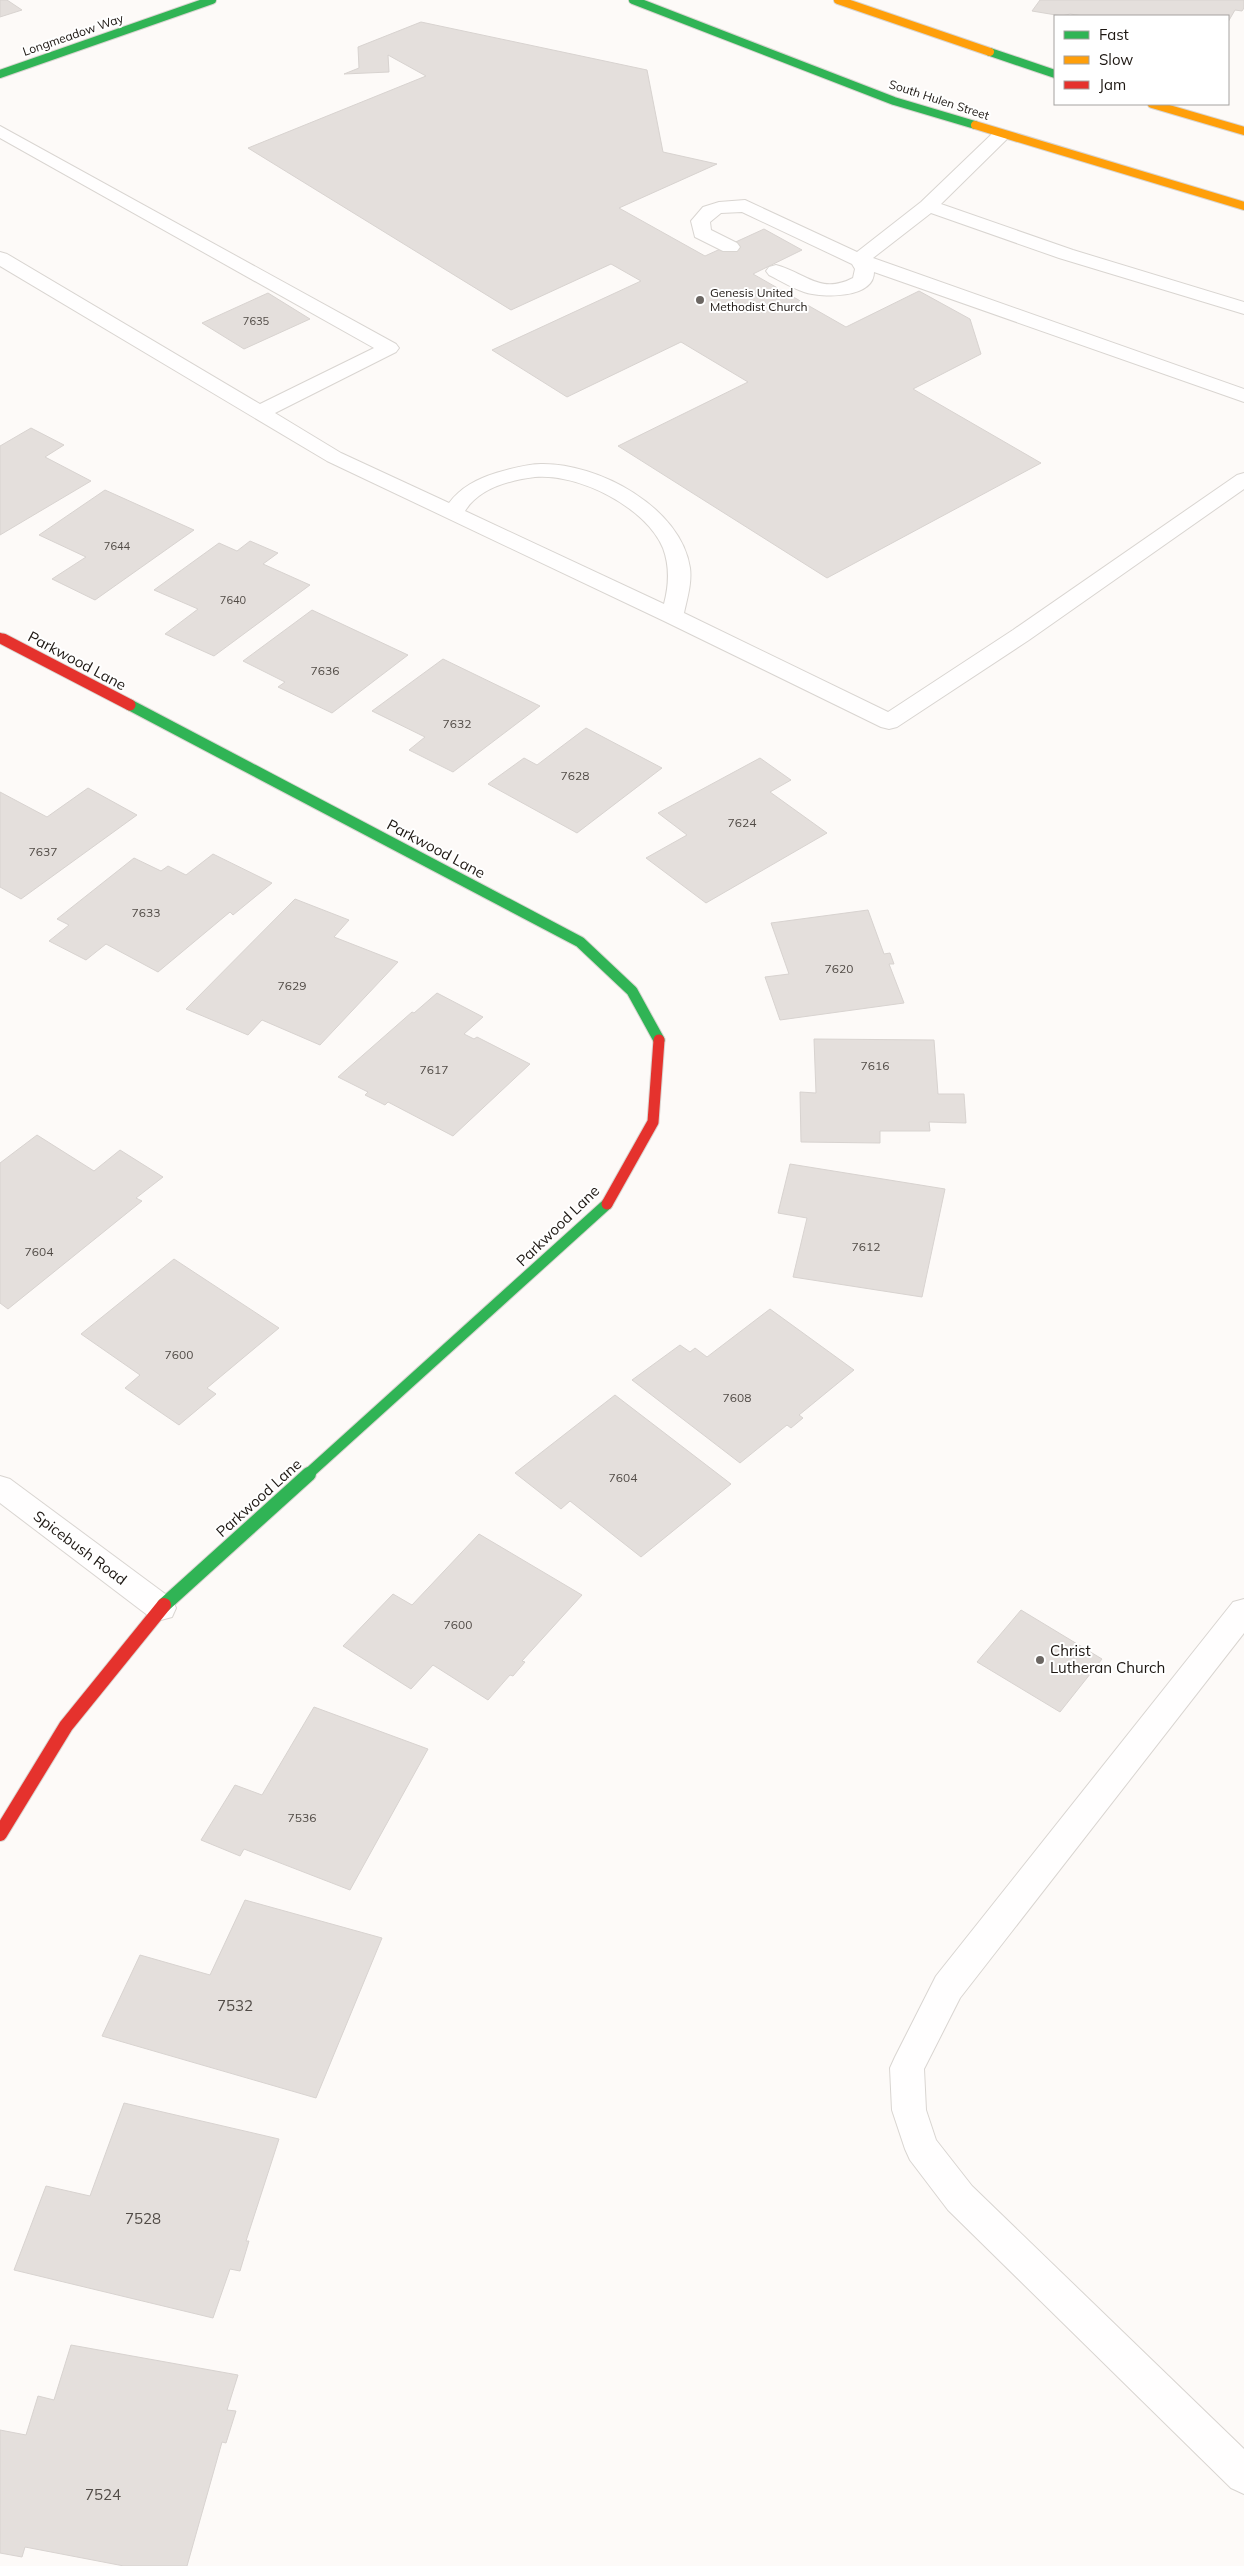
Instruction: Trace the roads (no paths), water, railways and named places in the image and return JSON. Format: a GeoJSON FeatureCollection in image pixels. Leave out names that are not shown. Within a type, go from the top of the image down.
{"type":"FeatureCollection","features":[{"type":"Feature","properties":{"kind":"street","name":"Longmeadow Way"},"geometry":{"type":"LineString","coordinates":[[0,74],[212,0]]}},
{"type":"Feature","properties":{"kind":"street","name":"South Hulen Street"},"geometry":{"type":"LineString","coordinates":[[633,0],[894,101],[1002,135],[1244,206]]}},
{"type":"Feature","properties":{"kind":"street"},"geometry":{"type":"LineString","coordinates":[[838,0],[1054,74]]}},
{"type":"Feature","properties":{"kind":"street"},"geometry":{"type":"LineString","coordinates":[[1156,105],[1244,130]]}},
{"type":"Feature","properties":{"kind":"street"},"geometry":{"type":"LineString","coordinates":[[0,131],[389,348],[260,413]]}},
{"type":"Feature","properties":{"kind":"street"},"geometry":{"type":"LineString","coordinates":[[859,260],[928,206],[1002,135]]}},
{"type":"Feature","properties":{"kind":"street"},"geometry":{"type":"LineString","coordinates":[[730,247],[702,233],[700,220],[710,211],[731,205],[745,206],[859,260],[1244,396]]}},
{"type":"Feature","properties":{"kind":"street"},"geometry":{"type":"LineString","coordinates":[[928,206],[1066,254],[1244,308]]}},
{"type":"Feature","properties":{"kind":"street"},"geometry":{"type":"LineString","coordinates":[[0,258],[334,457],[672,616],[889,722],[1022,635],[1244,479]]}},
{"type":"Feature","properties":{"kind":"street"},"geometry":{"type":"LineString","coordinates":[[776,271],[812,288],[835,291],[849,288],[863,280],[865,268],[859,260]]}},
{"type":"Feature","properties":{"kind":"street"},"geometry":{"type":"LineString","coordinates":[[452,513],[461,498],[474,489],[516,473],[550,471],[573,474],[600,483],[630,500],[654,520],[671,544],[679,566],[679,591],[672,616]]}},
{"type":"Feature","properties":{"kind":"street","name":"Parkwood Lane"},"geometry":{"type":"LineString","coordinates":[[0,637],[580,942],[632,991],[659,1038],[654,1122],[608,1203],[161,1608],[66,1726],[0,1834]]}},
{"type":"Feature","properties":{"kind":"street","name":"Spicebush Road"},"geometry":{"type":"LineString","coordinates":[[0,1487],[161,1608]]}},
{"type":"Feature","properties":{"kind":"street"},"geometry":{"type":"LineString","coordinates":[[1244,1611],[948,1988],[907,2068],[909,2110],[922,2149],[960,2198],[1244,2475]]}},
{"type":"Feature","properties":{"kind":"place","name":"Genesis United Methodist Church"},"geometry":{"type":"Point","coordinates":[700,300]}},
{"type":"Feature","properties":{"kind":"place","name":"Christ Lutheran Church"},"geometry":{"type":"Point","coordinates":[1040,1660]}}]}
